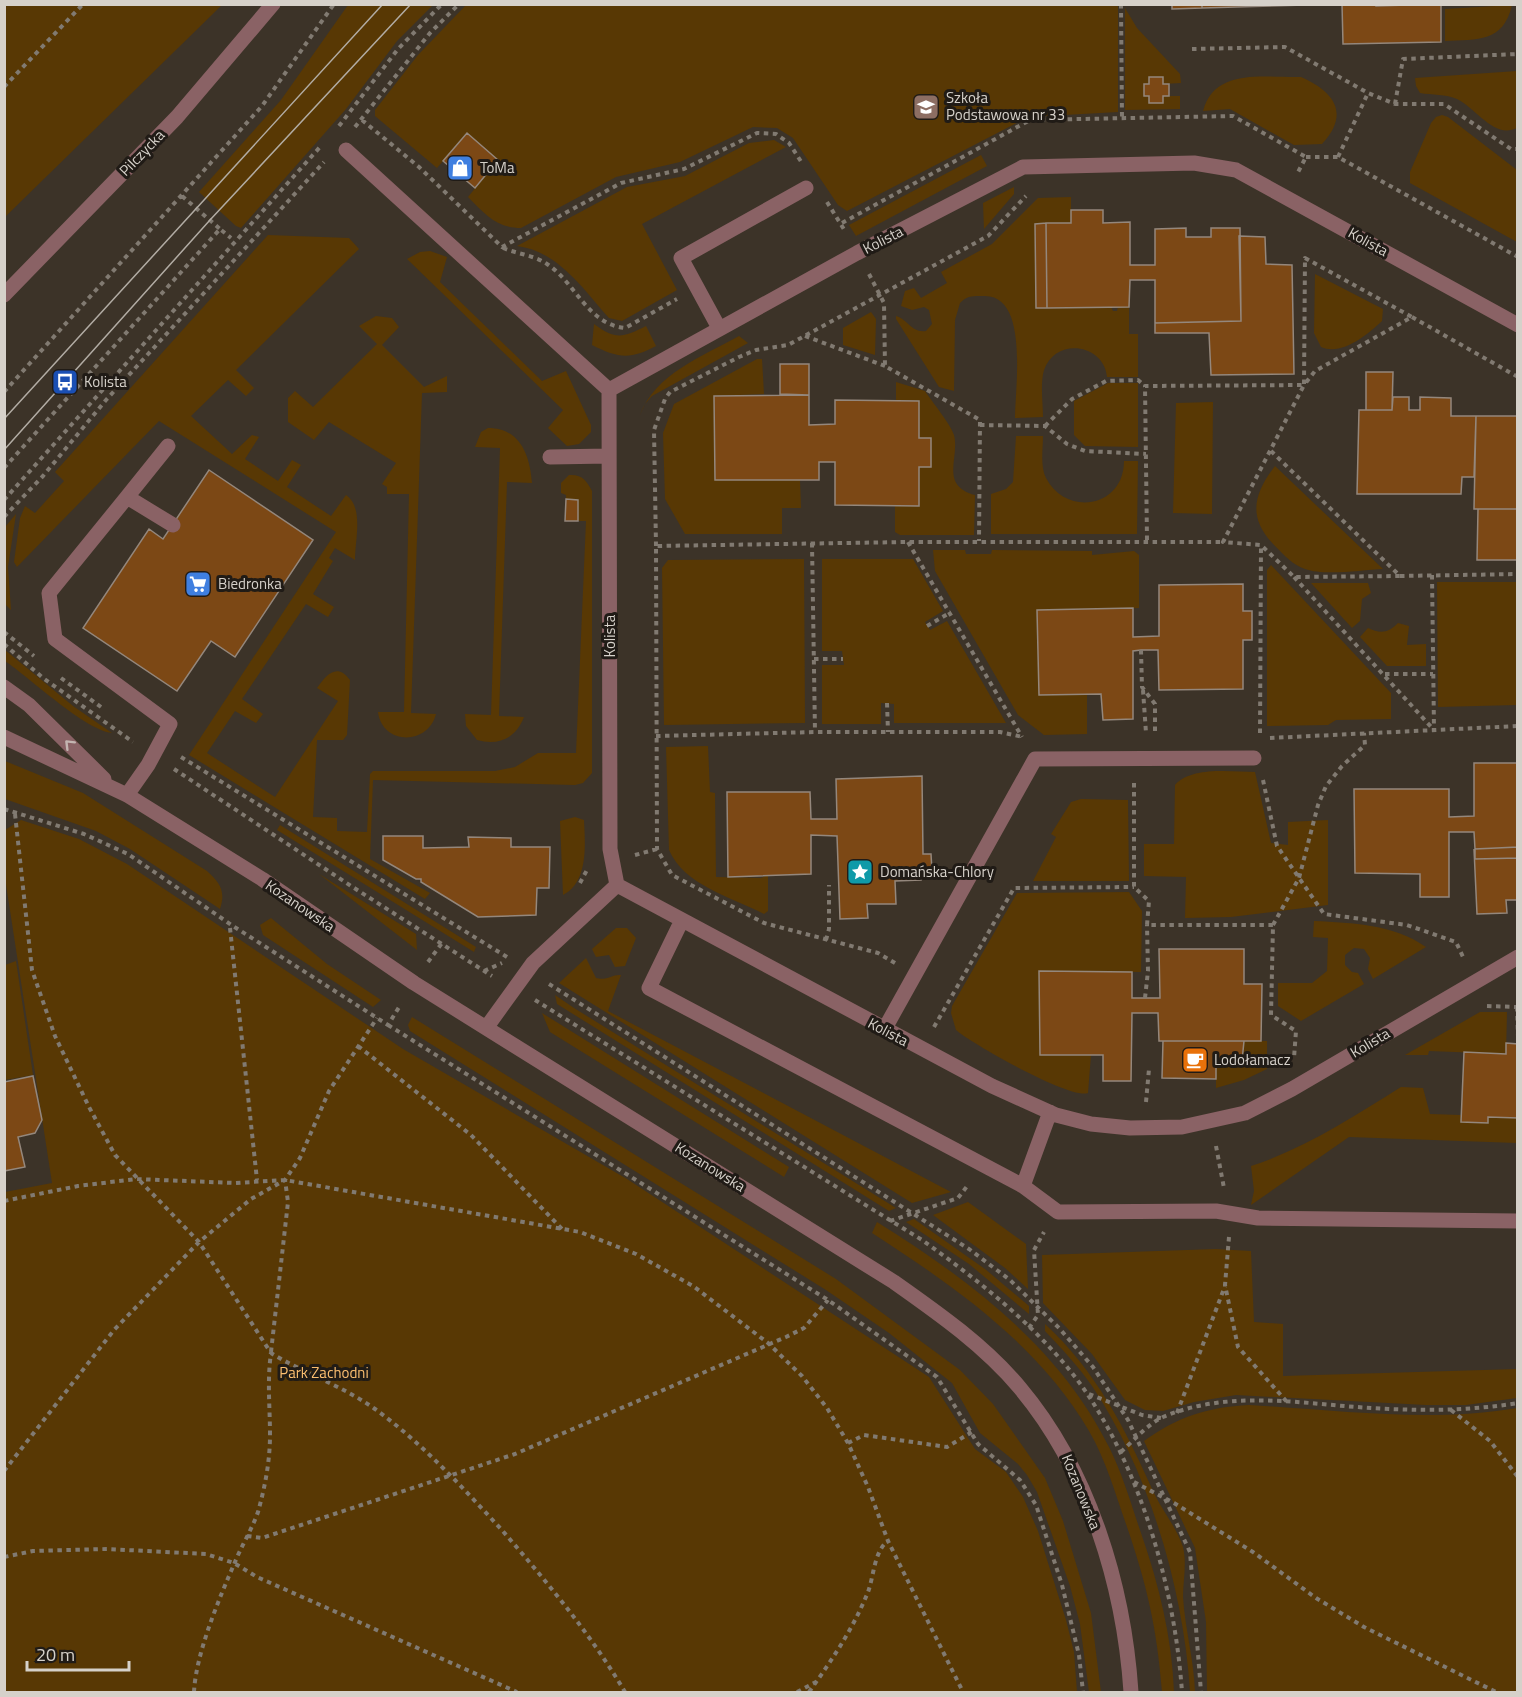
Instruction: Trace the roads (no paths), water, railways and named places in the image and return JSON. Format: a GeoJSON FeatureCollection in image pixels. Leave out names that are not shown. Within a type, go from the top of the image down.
{"type":"FeatureCollection","features":[{"type":"Feature","properties":{"kind":"street","name":"Pilczycka"},"geometry":{"type":"LineString","coordinates":[[4,296],[177,117],[273,4]]}},
{"type":"Feature","properties":{"kind":"street"},"geometry":{"type":"LineString","coordinates":[[347,143],[609,390]]}},
{"type":"Feature","properties":{"kind":"street","name":"Kolista"},"geometry":{"type":"LineString","coordinates":[[1518,325],[1236,170],[1194,163],[1023,167],[857,253],[609,390],[610,849],[617,885],[992,1086],[1050,1112],[1091,1124],[1130,1128],[1182,1126],[1245,1113],[1303,1083],[1518,957]]}},
{"type":"Feature","properties":{"kind":"street"},"geometry":{"type":"LineString","coordinates":[[719,328],[681,258],[806,188]]}},
{"type":"Feature","properties":{"kind":"street"},"geometry":{"type":"LineString","coordinates":[[127,795],[148,765],[170,724],[55,639],[49,593],[168,446]]}},
{"type":"Feature","properties":{"kind":"street"},"geometry":{"type":"LineString","coordinates":[[550,458],[609,456]]}},
{"type":"Feature","properties":{"kind":"street"},"geometry":{"type":"LineString","coordinates":[[127,497],[173,525]]}},
{"type":"Feature","properties":{"kind":"street","name":"Kozanowska"},"geometry":{"type":"LineString","coordinates":[[4,687],[29,705],[110,785]]}},
{"type":"Feature","properties":{"kind":"street","name":"Kozanowska"},"geometry":{"type":"LineString","coordinates":[[4,737],[110,785],[262,879],[408,979],[894,1282],[963,1334],[1018,1386],[1047,1422],[1068,1457],[1089,1509],[1116,1594],[1124,1634],[1131,1692]]}},
{"type":"Feature","properties":{"kind":"street"},"geometry":{"type":"LineString","coordinates":[[884,1030],[913,973],[1035,759],[1134,759],[1258,764]]}},
{"type":"Feature","properties":{"kind":"street"},"geometry":{"type":"LineString","coordinates":[[486,1028],[533,963],[617,885]]}},
{"type":"Feature","properties":{"kind":"street"},"geometry":{"type":"LineString","coordinates":[[682,920],[649,988],[1023,1186],[1058,1212],[1216,1211],[1258,1218],[1518,1221]]}},
{"type":"Feature","properties":{"kind":"street"},"geometry":{"type":"LineString","coordinates":[[1023,1186],[1050,1112]]}},
{"type":"Feature","properties":{"kind":"tram line"},"geometry":{"type":"LineString","coordinates":[[4,419],[383,4]]}},
{"type":"Feature","properties":{"kind":"tram line"},"geometry":{"type":"LineString","coordinates":[[4,450],[210,220],[411,4]]}},
{"type":"Feature","properties":{"kind":"place","name":"Szkoła Podstawowa nr 33"},"geometry":{"type":"Point","coordinates":[926,107]}},
{"type":"Feature","properties":{"kind":"place","name":"ToMa"},"geometry":{"type":"Point","coordinates":[460,168]}},
{"type":"Feature","properties":{"kind":"place","name":"Kolista"},"geometry":{"type":"Point","coordinates":[65,382]}},
{"type":"Feature","properties":{"kind":"place","name":"Biedronka"},"geometry":{"type":"Point","coordinates":[198,584]}},
{"type":"Feature","properties":{"kind":"place","name":"Domańska-Chlory"},"geometry":{"type":"Point","coordinates":[860,872]}},
{"type":"Feature","properties":{"kind":"place","name":"Lodołamacz"},"geometry":{"type":"Point","coordinates":[1195,1060]}},
{"type":"Feature","properties":{"kind":"park label","name":"Park Zachodni"},"geometry":{"type":"Point","coordinates":[324,1373]}}]}
